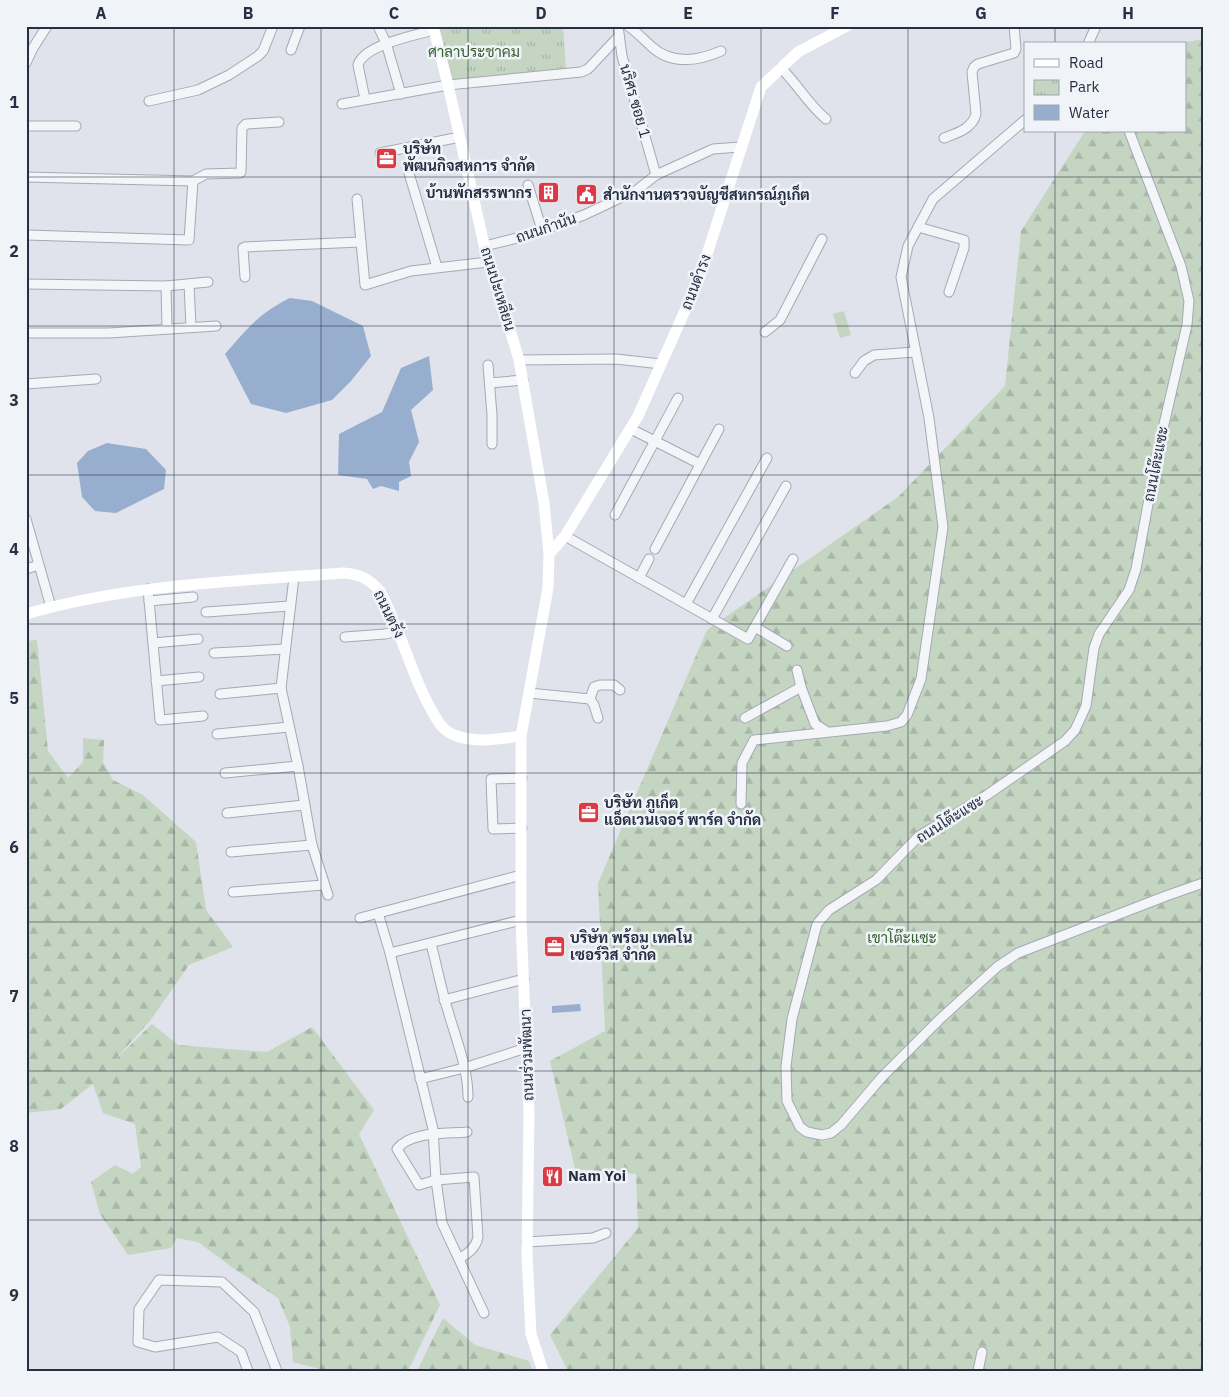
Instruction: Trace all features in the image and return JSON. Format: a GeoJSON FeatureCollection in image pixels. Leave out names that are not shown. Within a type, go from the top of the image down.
{"type":"FeatureCollection","features":[{"type":"Feature","properties":{"kind":"street"},"geometry":{"type":"LineString","coordinates":[[26,63],[47,26]]}},
{"type":"Feature","properties":{"kind":"street"},"geometry":{"type":"LineString","coordinates":[[149,102],[198,90],[229,76],[258,56],[263,50],[274,26]]}},
{"type":"Feature","properties":{"kind":"street"},"geometry":{"type":"LineString","coordinates":[[291,50],[300,26]]}},
{"type":"Feature","properties":{"kind":"street"},"geometry":{"type":"LineString","coordinates":[[378,26],[386,43],[401,94]]}},
{"type":"Feature","properties":{"kind":"street"},"geometry":{"type":"LineString","coordinates":[[628,26],[657,52],[678,60],[702,58],[721,51]]}},
{"type":"Feature","properties":{"kind":"street","name":"ถนนดำรง"},"geometry":{"type":"LineString","coordinates":[[549,554],[565,536],[631,429],[661,364],[699,279],[740,147],[761,87],[798,52],[847,26]]}},
{"type":"Feature","properties":{"kind":"street"},"geometry":{"type":"LineString","coordinates":[[944,138],[962,130],[974,120],[976,114],[972,72],[974,67],[978,64],[1014,53],[1016,49],[1014,26]]}},
{"type":"Feature","properties":{"kind":"street"},"geometry":{"type":"LineString","coordinates":[[1088,42],[1096,26]]}},
{"type":"Feature","properties":{"kind":"street"},"geometry":{"type":"LineString","coordinates":[[365,99],[359,71],[360,61],[364,56],[386,43],[433,28]]}},
{"type":"Feature","properties":{"kind":"street","name":"ถนนปะเหลียน"},"geometry":{"type":"LineString","coordinates":[[433,28],[448,85],[488,262],[519,360],[544,503],[549,554]]}},
{"type":"Feature","properties":{"kind":"street"},"geometry":{"type":"LineString","coordinates":[[342,104],[448,85],[581,72],[588,69],[619,31]]}},
{"type":"Feature","properties":{"kind":"street","name":"นริศร ซอย 1"},"geometry":{"type":"LineString","coordinates":[[619,31],[622,56],[656,175]]}},
{"type":"Feature","properties":{"kind":"street"},"geometry":{"type":"LineString","coordinates":[[781,68],[794,81],[808,102],[826,119]]}},
{"type":"Feature","properties":{"kind":"street"},"geometry":{"type":"LineString","coordinates":[[741,804],[742,763],[754,740],[887,726],[901,722],[907,715],[921,679],[943,527],[929,418],[901,277],[908,246],[933,199],[1024,121]]}},
{"type":"Feature","properties":{"kind":"street"},"geometry":{"type":"LineString","coordinates":[[26,177],[193,181],[206,174],[240,173],[243,126],[246,124],[279,122]]}},
{"type":"Feature","properties":{"kind":"street"},"geometry":{"type":"LineString","coordinates":[[26,126],[76,126]]}},
{"type":"Feature","properties":{"kind":"street","name":"ถนนโต๊ะแซะ"},"geometry":{"type":"LineString","coordinates":[[1131,132],[1181,266],[1189,300],[1187,325],[1158,450],[1136,569],[1129,590],[1099,634],[1094,648],[1086,706],[1075,730],[1065,741],[987,795],[919,836],[876,880],[829,910],[817,924],[792,1019],[786,1066],[787,1101],[800,1127],[807,1132],[822,1135],[831,1133],[841,1125],[882,1077],[940,1019],[997,967],[1018,953],[1203,883]]}},
{"type":"Feature","properties":{"kind":"street"},"geometry":{"type":"LineString","coordinates":[[380,153],[460,137]]}},
{"type":"Feature","properties":{"kind":"street","name":"ถนนกำนัน"},"geometry":{"type":"LineString","coordinates":[[485,246],[542,230],[584,214],[637,190],[656,175],[712,149],[740,147]]}},
{"type":"Feature","properties":{"kind":"street"},"geometry":{"type":"LineString","coordinates":[[408,170],[437,267]]}},
{"type":"Feature","properties":{"kind":"street"},"geometry":{"type":"LineString","coordinates":[[26,235],[189,240],[193,181]]}},
{"type":"Feature","properties":{"kind":"street"},"geometry":{"type":"LineString","coordinates":[[528,185],[542,230]]}},
{"type":"Feature","properties":{"kind":"street"},"geometry":{"type":"LineString","coordinates":[[357,199],[365,285],[411,271],[488,262]]}},
{"type":"Feature","properties":{"kind":"street"},"geometry":{"type":"LineString","coordinates":[[918,227],[964,240],[964,248],[949,292]]}},
{"type":"Feature","properties":{"kind":"street"},"geometry":{"type":"LineString","coordinates":[[765,332],[780,320],[822,239]]}},
{"type":"Feature","properties":{"kind":"street"},"geometry":{"type":"LineString","coordinates":[[245,276],[243,248],[245,247],[361,242]]}},
{"type":"Feature","properties":{"kind":"street"},"geometry":{"type":"LineString","coordinates":[[26,284],[166,286],[208,282]]}},
{"type":"Feature","properties":{"kind":"street"},"geometry":{"type":"LineString","coordinates":[[189,284],[191,327]]}},
{"type":"Feature","properties":{"kind":"street"},"geometry":{"type":"LineString","coordinates":[[166,286],[167,328]]}},
{"type":"Feature","properties":{"kind":"street"},"geometry":{"type":"LineString","coordinates":[[26,333],[109,333],[216,326]]}},
{"type":"Feature","properties":{"kind":"street"},"geometry":{"type":"LineString","coordinates":[[855,373],[864,361],[874,355],[915,352]]}},
{"type":"Feature","properties":{"kind":"street"},"geometry":{"type":"LineString","coordinates":[[519,360],[609,359],[661,364]]}},
{"type":"Feature","properties":{"kind":"street"},"geometry":{"type":"LineString","coordinates":[[488,364],[492,444]]}},
{"type":"Feature","properties":{"kind":"street"},"geometry":{"type":"LineString","coordinates":[[26,384],[96,379]]}},
{"type":"Feature","properties":{"kind":"street"},"geometry":{"type":"LineString","coordinates":[[490,383],[523,380]]}},
{"type":"Feature","properties":{"kind":"street"},"geometry":{"type":"LineString","coordinates":[[615,515],[678,398]]}},
{"type":"Feature","properties":{"kind":"street"},"geometry":{"type":"LineString","coordinates":[[631,429],[700,464]]}},
{"type":"Feature","properties":{"kind":"street"},"geometry":{"type":"LineString","coordinates":[[655,549],[719,429]]}},
{"type":"Feature","properties":{"kind":"street"},"geometry":{"type":"LineString","coordinates":[[686,604],[767,458]]}},
{"type":"Feature","properties":{"kind":"street"},"geometry":{"type":"LineString","coordinates":[[712,619],[786,486]]}},
{"type":"Feature","properties":{"kind":"street"},"geometry":{"type":"LineString","coordinates":[[27,523],[51,607]]}},
{"type":"Feature","properties":{"kind":"street"},"geometry":{"type":"LineString","coordinates":[[565,536],[748,639],[793,559]]}},
{"type":"Feature","properties":{"kind":"street"},"geometry":{"type":"LineString","coordinates":[[521,736],[548,588],[549,554]]}},
{"type":"Feature","properties":{"kind":"street"},"geometry":{"type":"LineString","coordinates":[[639,578],[650,560]]}},
{"type":"Feature","properties":{"kind":"street"},"geometry":{"type":"LineString","coordinates":[[26,569],[39,565]]}},
{"type":"Feature","properties":{"kind":"street","name":"ถนนตรัง"},"geometry":{"type":"LineString","coordinates":[[26,614],[51,607],[294,577],[344,573],[364,577],[380,591],[425,696],[436,719],[443,728],[468,739],[487,740],[521,736]]}},
{"type":"Feature","properties":{"kind":"street"},"geometry":{"type":"LineString","coordinates":[[294,577],[281,688],[298,766],[312,845],[328,895]]}},
{"type":"Feature","properties":{"kind":"street"},"geometry":{"type":"LineString","coordinates":[[193,597],[149,595],[160,720],[203,716]]}},
{"type":"Feature","properties":{"kind":"street"},"geometry":{"type":"LineString","coordinates":[[206,612],[290,606]]}},
{"type":"Feature","properties":{"kind":"street"},"geometry":{"type":"LineString","coordinates":[[755,628],[787,646]]}},
{"type":"Feature","properties":{"kind":"street"},"geometry":{"type":"LineString","coordinates":[[345,636],[398,631]]}},
{"type":"Feature","properties":{"kind":"street"},"geometry":{"type":"LineString","coordinates":[[153,643],[198,638]]}},
{"type":"Feature","properties":{"kind":"street"},"geometry":{"type":"LineString","coordinates":[[214,654],[286,649]]}},
{"type":"Feature","properties":{"kind":"street"},"geometry":{"type":"LineString","coordinates":[[797,670],[815,724],[826,731]]}},
{"type":"Feature","properties":{"kind":"street"},"geometry":{"type":"LineString","coordinates":[[156,681],[199,677]]}},
{"type":"Feature","properties":{"kind":"street"},"geometry":{"type":"LineString","coordinates":[[590,700],[594,687],[598,685],[614,685],[620,690]]}},
{"type":"Feature","properties":{"kind":"street"},"geometry":{"type":"LineString","coordinates":[[745,718],[801,686]]}},
{"type":"Feature","properties":{"kind":"street"},"geometry":{"type":"LineString","coordinates":[[220,694],[281,688]]}},
{"type":"Feature","properties":{"kind":"street"},"geometry":{"type":"LineString","coordinates":[[529,693],[590,700],[594,704],[598,718]]}},
{"type":"Feature","properties":{"kind":"street"},"geometry":{"type":"LineString","coordinates":[[217,734],[290,726]]}},
{"type":"Feature","properties":{"kind":"street","name":"ถนนร่วมพัฒนา"},"geometry":{"type":"LineString","coordinates":[[521,736],[521,920],[529,1114],[527,1242],[531,1334],[543,1371]]}},
{"type":"Feature","properties":{"kind":"street"},"geometry":{"type":"LineString","coordinates":[[224,773],[298,766]]}},
{"type":"Feature","properties":{"kind":"street"},"geometry":{"type":"LineString","coordinates":[[522,778],[491,779],[493,829],[522,828]]}},
{"type":"Feature","properties":{"kind":"street"},"geometry":{"type":"LineString","coordinates":[[227,813],[304,805]]}},
{"type":"Feature","properties":{"kind":"street"},"geometry":{"type":"LineString","coordinates":[[231,852],[312,845]]}},
{"type":"Feature","properties":{"kind":"street"},"geometry":{"type":"LineString","coordinates":[[360,918],[521,875]]}},
{"type":"Feature","properties":{"kind":"street"},"geometry":{"type":"LineString","coordinates":[[233,892],[324,885]]}},
{"type":"Feature","properties":{"kind":"street"},"geometry":{"type":"LineString","coordinates":[[378,913],[390,954],[433,1129],[436,1180],[442,1223],[484,1313]]}},
{"type":"Feature","properties":{"kind":"street"},"geometry":{"type":"LineString","coordinates":[[390,954],[521,920]]}},
{"type":"Feature","properties":{"kind":"street"},"geometry":{"type":"LineString","coordinates":[[431,944],[444,1000],[464,1068],[468,1085],[468,1097]]}},
{"type":"Feature","properties":{"kind":"street"},"geometry":{"type":"LineString","coordinates":[[444,1000],[524,979]]}},
{"type":"Feature","properties":{"kind":"street"},"geometry":{"type":"LineString","coordinates":[[420,1078],[464,1068],[526,1048]]}},
{"type":"Feature","properties":{"kind":"street"},"geometry":{"type":"LineString","coordinates":[[459,1259],[476,1244],[478,1237],[474,1176],[436,1180],[419,1185],[397,1149],[413,1139],[432,1135],[467,1132]]}},
{"type":"Feature","properties":{"kind":"street"},"geometry":{"type":"LineString","coordinates":[[527,1242],[593,1238],[606,1233]]}},
{"type":"Feature","properties":{"kind":"street"},"geometry":{"type":"LineString","coordinates":[[248,1371],[241,1352],[218,1337],[155,1347],[138,1342],[139,1309],[159,1280],[222,1282],[254,1312],[277,1371]]}},
{"type":"Feature","properties":{"kind":"street"},"geometry":{"type":"LineString","coordinates":[[978,1371],[982,1352]]}},
{"type":"Feature","properties":{"kind":"green space","name":"ศาลาประชาคม"},"geometry":{"type":"Polygon","coordinates":[[[439,26],[563,26],[566,71],[452,80],[439,26]]]}},
{"type":"Feature","properties":{"kind":"green space","name":"เขาโต๊ะแซะ"},"geometry":{"type":"Polygon","coordinates":[[[1203,39],[1203,1371],[568,1371],[550,1335],[638,1228],[636,1174],[575,1169],[550,1061],[605,1031],[598,883],[707,630],[898,497],[1005,386],[1021,231],[1084,132],[1186,132],[1186,42],[1203,39]]]}},
{"type":"Feature","properties":{"kind":"green space"},"geometry":{"type":"Polygon","coordinates":[[[844,311],[851,335],[840,338],[833,314],[844,311]]]}},
{"type":"Feature","properties":{"kind":"green space"},"geometry":{"type":"Polygon","coordinates":[[[37,640],[48,751],[68,778],[83,762],[83,738],[104,740],[103,762],[113,780],[143,795],[196,842],[206,910],[233,947],[189,965],[150,1021],[113,1062],[152,1024],[178,1045],[267,1052],[312,1027],[374,1110],[359,1134],[440,1305],[408,1371],[327,1371],[293,1362],[290,1327],[278,1298],[198,1242],[177,1238],[171,1248],[128,1255],[100,1214],[91,1182],[115,1165],[133,1174],[141,1167],[135,1124],[103,1113],[93,1084],[61,1109],[26,1113],[26,641],[37,640]]]}},
{"type":"Feature","properties":{"kind":"green space"},"geometry":{"type":"Polygon","coordinates":[[[443,1318],[475,1345],[529,1361],[533,1371],[417,1371],[443,1318]]]}},
{"type":"Feature","properties":{"kind":"water"},"geometry":{"type":"Polygon","coordinates":[[[290,298],[312,301],[363,326],[371,356],[351,381],[332,400],[286,413],[251,404],[225,354],[262,315],[290,298]]]}},
{"type":"Feature","properties":{"kind":"water"},"geometry":{"type":"Polygon","coordinates":[[[429,356],[433,390],[411,410],[419,442],[409,462],[411,476],[399,482],[399,491],[381,486],[373,489],[367,479],[338,475],[339,434],[382,412],[401,368],[429,356]]]}},
{"type":"Feature","properties":{"kind":"water"},"geometry":{"type":"Polygon","coordinates":[[[107,443],[146,449],[166,470],[164,489],[116,513],[95,511],[82,497],[77,463],[88,451],[107,443]]]}},
{"type":"Feature","properties":{"kind":"water"},"geometry":{"type":"Polygon","coordinates":[[[580,1004],[581,1011],[552,1013],[552,1006],[580,1004]]]}},
{"type":"Feature","properties":{"kind":"place","name":"บริษัท พัฒนกิจสหการ จำกัด"},"geometry":{"type":"Point","coordinates":[387,158]}},
{"type":"Feature","properties":{"kind":"place","name":"บ้านพักสรรพากร"},"geometry":{"type":"Point","coordinates":[548,193]}},
{"type":"Feature","properties":{"kind":"place","name":"สำนักงานตรวจบัญชีสหกรณ์ภูเก็ต"},"geometry":{"type":"Point","coordinates":[587,195]}},
{"type":"Feature","properties":{"kind":"place","name":"บริษัท ภูเก็ต แอ็ดเวนเจอร์ พาร์ค จำกัด"},"geometry":{"type":"Point","coordinates":[588,812]}},
{"type":"Feature","properties":{"kind":"place","name":"บริษัท พร้อม เทคโน เซอร์วิส จำกัด"},"geometry":{"type":"Point","coordinates":[554,947]}},
{"type":"Feature","properties":{"kind":"place","name":"Nam Yoi"},"geometry":{"type":"Point","coordinates":[552,1176]}}]}
